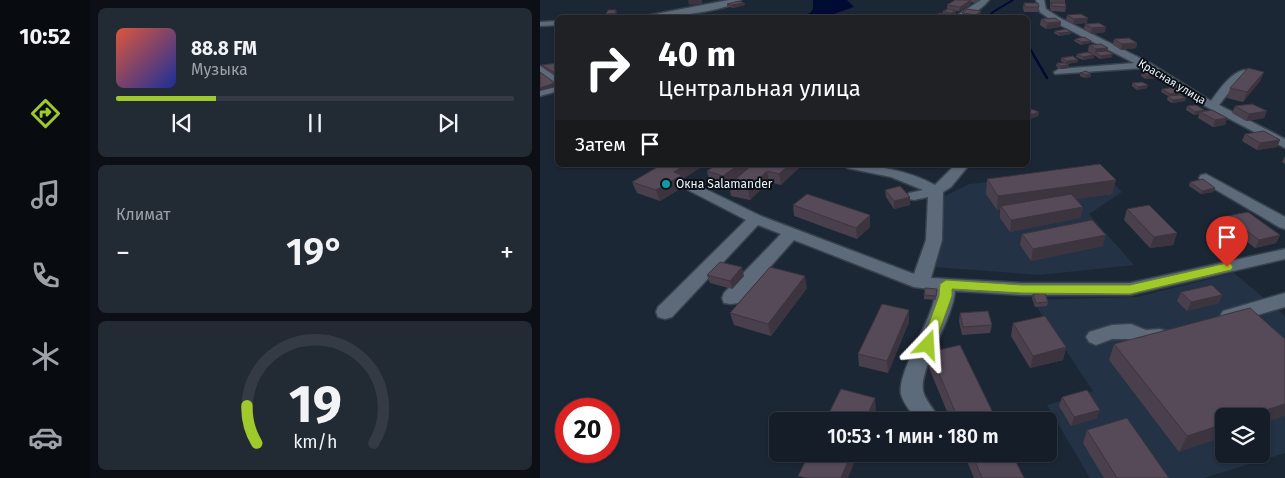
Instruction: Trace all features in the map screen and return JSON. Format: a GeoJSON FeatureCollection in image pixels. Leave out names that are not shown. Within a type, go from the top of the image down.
{"type":"FeatureCollection","features":[{"type":"Feature","properties":{"kind":"street"},"geometry":{"type":"LineString","coordinates":[[658,15],[717,6],[737,0]]}},
{"type":"Feature","properties":{"kind":"street"},"geometry":{"type":"LineString","coordinates":[[962,15],[985,0]]}},
{"type":"Feature","properties":{"kind":"street","name":"Красная улица"},"geometry":{"type":"LineString","coordinates":[[1040,0],[1043,10],[1057,20],[1146,65],[1213,106],[1285,144]]}},
{"type":"Feature","properties":{"kind":"street"},"geometry":{"type":"LineString","coordinates":[[540,24],[555,23]]}},
{"type":"Feature","properties":{"kind":"street"},"geometry":{"type":"LineString","coordinates":[[1059,72],[1146,65]]}},
{"type":"Feature","properties":{"kind":"street"},"geometry":{"type":"LineString","coordinates":[[1213,106],[1229,85],[1246,72]]}},
{"type":"Feature","properties":{"kind":"street"},"geometry":{"type":"LineString","coordinates":[[540,93],[555,89]]}},
{"type":"Feature","properties":{"kind":"street"},"geometry":{"type":"LineString","coordinates":[[862,167],[922,183],[936,191]]}},
{"type":"Feature","properties":{"kind":"street"},"geometry":{"type":"LineString","coordinates":[[936,191],[947,185],[960,167]]}},
{"type":"Feature","properties":{"kind":"street"},"geometry":{"type":"LineString","coordinates":[[1206,178],[1285,224]]}},
{"type":"Feature","properties":{"kind":"street"},"geometry":{"type":"LineString","coordinates":[[693,187],[756,219],[920,283],[1022,289],[1130,289],[1285,254]]}},
{"type":"Feature","properties":{"kind":"street"},"geometry":{"type":"LineString","coordinates":[[920,283],[934,240],[936,191]]}},
{"type":"Feature","properties":{"kind":"street"},"geometry":{"type":"LineString","coordinates":[[665,312],[756,219]]}},
{"type":"Feature","properties":{"kind":"street"},"geometry":{"type":"LineString","coordinates":[[731,298],[792,232]]}},
{"type":"Feature","properties":{"kind":"street"},"geometry":{"type":"LineString","coordinates":[[1215,320],[1285,300]]}},
{"type":"Feature","properties":{"kind":"street"},"geometry":{"type":"LineString","coordinates":[[1096,337],[1112,332],[1131,331],[1143,338],[1176,332]]}},
{"type":"Feature","properties":{"kind":"lane"},"geometry":{"type":"LineString","coordinates":[[540,69],[555,80]]}},
{"type":"Feature","properties":{"kind":"lane"},"geometry":{"type":"LineString","coordinates":[[914,196],[936,191]]}},
{"type":"Feature","properties":{"kind":"lane"},"geometry":{"type":"LineString","coordinates":[[923,412],[912,394],[913,378],[936,325],[946,296],[946,284]]}},
{"type":"Feature","properties":{"kind":"shaded area"},"geometry":{"type":"Polygon","coordinates":[[[1101,170],[1122,192],[1089,214],[1134,265],[1040,275],[934,267],[944,233],[943,197],[969,184],[1101,170]]]}},
{"type":"Feature","properties":{"kind":"shaded area"},"geometry":{"type":"Polygon","coordinates":[[[1234,273],[1285,316],[1285,453],[1270,458],[1270,408],[1215,408],[1215,463],[1253,463],[1204,478],[1090,478],[1057,422],[1057,412],[1051,412],[1047,405],[1093,391],[1032,300],[1136,297],[1234,273]]]}},
{"type":"Feature","properties":{"kind":"water"},"geometry":{"type":"Polygon","coordinates":[[[813,0],[847,0],[854,7],[831,15],[804,15],[810,13],[813,9],[813,0]]]}},
{"type":"Feature","properties":{"kind":"building"},"geometry":{"type":"Polygon","coordinates":[[[955,0],[971,0],[960,7],[947,5],[955,0]]]}},
{"type":"Feature","properties":{"kind":"building"},"geometry":{"type":"Polygon","coordinates":[[[739,1],[744,3],[727,4],[739,1]]]}},
{"type":"Feature","properties":{"kind":"building"},"geometry":{"type":"Polygon","coordinates":[[[1024,3],[1038,3],[1039,7],[1025,7],[1024,3]]]}},
{"type":"Feature","properties":{"kind":"building"},"geometry":{"type":"Polygon","coordinates":[[[1051,3],[1065,3],[1066,7],[1052,6],[1051,3]]]}},
{"type":"Feature","properties":{"kind":"building"},"geometry":{"type":"Polygon","coordinates":[[[948,9],[956,11],[951,13],[943,11],[948,9]]]}},
{"type":"Feature","properties":{"kind":"building"},"geometry":{"type":"Polygon","coordinates":[[[967,9],[981,11],[976,15],[962,13],[967,9]]]}},
{"type":"Feature","properties":{"kind":"building"},"geometry":{"type":"Polygon","coordinates":[[[608,10],[616,10],[615,13],[606,14],[608,10]]]}},
{"type":"Feature","properties":{"kind":"building"},"geometry":{"type":"Polygon","coordinates":[[[941,13],[949,14],[947,15],[935,15],[941,13]]]}},
{"type":"Feature","properties":{"kind":"building"},"geometry":{"type":"Polygon","coordinates":[[[1081,14],[1088,18],[1074,19],[1067,15],[1081,14]]]}},
{"type":"Feature","properties":{"kind":"building"},"geometry":{"type":"Polygon","coordinates":[[[1055,18],[1061,22],[1047,23],[1041,19],[1055,18]]]}},
{"type":"Feature","properties":{"kind":"building"},"geometry":{"type":"Polygon","coordinates":[[[1099,23],[1106,27],[1092,28],[1085,24],[1099,23]]]}},
{"type":"Feature","properties":{"kind":"building"},"geometry":{"type":"Polygon","coordinates":[[[1067,29],[1071,32],[1059,33],[1055,31],[1067,29]]]}},
{"type":"Feature","properties":{"kind":"building"},"geometry":{"type":"Polygon","coordinates":[[[1084,37],[1091,41],[1082,42],[1075,39],[1084,37]]]}},
{"type":"Feature","properties":{"kind":"building"},"geometry":{"type":"Polygon","coordinates":[[[1129,38],[1137,43],[1122,44],[1114,39],[1129,38]]]}},
{"type":"Feature","properties":{"kind":"building"},"geometry":{"type":"Polygon","coordinates":[[[1101,44],[1108,48],[1096,49],[1089,45],[1101,44]]]}},
{"type":"Feature","properties":{"kind":"building"},"geometry":{"type":"Polygon","coordinates":[[[1107,51],[1113,54],[1101,56],[1095,52],[1107,51]]]}},
{"type":"Feature","properties":{"kind":"building"},"geometry":{"type":"Polygon","coordinates":[[[1088,52],[1094,55],[1083,57],[1077,54],[1088,52]]]}},
{"type":"Feature","properties":{"kind":"building"},"geometry":{"type":"Polygon","coordinates":[[[1073,56],[1078,60],[1067,61],[1061,58],[1073,56]]]}},
{"type":"Feature","properties":{"kind":"building"},"geometry":{"type":"Polygon","coordinates":[[[555,63],[555,73],[542,65],[555,63]]]}},
{"type":"Feature","properties":{"kind":"building"},"geometry":{"type":"Polygon","coordinates":[[[1057,63],[1065,63],[1069,65],[1061,66],[1057,63]]]}},
{"type":"Feature","properties":{"kind":"building"},"geometry":{"type":"Polygon","coordinates":[[[1248,68],[1264,72],[1247,92],[1230,88],[1248,68]]]}},
{"type":"Feature","properties":{"kind":"building"},"geometry":{"type":"Polygon","coordinates":[[[1086,71],[1091,74],[1080,73],[1086,71]]]}},
{"type":"Feature","properties":{"kind":"building"},"geometry":{"type":"Polygon","coordinates":[[[540,72],[555,83],[540,88],[540,72]]]}},
{"type":"Feature","properties":{"kind":"building"},"geometry":{"type":"Polygon","coordinates":[[[1152,72],[1157,75],[1147,76],[1142,73],[1152,72]]]}},
{"type":"Feature","properties":{"kind":"building"},"geometry":{"type":"Polygon","coordinates":[[[1142,82],[1148,85],[1138,87],[1132,83],[1142,82]]]}},
{"type":"Feature","properties":{"kind":"building"},"geometry":{"type":"Polygon","coordinates":[[[1175,87],[1183,92],[1170,94],[1162,89],[1175,87]]]}},
{"type":"Feature","properties":{"kind":"building"},"geometry":{"type":"Polygon","coordinates":[[[1180,95],[1186,98],[1173,100],[1168,96],[1180,95]]]}},
{"type":"Feature","properties":{"kind":"building"},"geometry":{"type":"Polygon","coordinates":[[[1252,104],[1267,111],[1249,114],[1235,106],[1252,104]]]}},
{"type":"Feature","properties":{"kind":"building"},"geometry":{"type":"Polygon","coordinates":[[[1196,105],[1204,110],[1195,112],[1187,106],[1196,105]]]}},
{"type":"Feature","properties":{"kind":"building"},"geometry":{"type":"Polygon","coordinates":[[[1031,109],[1039,112],[1031,115],[1031,109]]]}},
{"type":"Feature","properties":{"kind":"building"},"geometry":{"type":"Polygon","coordinates":[[[1212,110],[1227,118],[1215,120],[1200,112],[1212,110]]]}},
{"type":"Feature","properties":{"kind":"building"},"geometry":{"type":"Polygon","coordinates":[[[1264,131],[1280,140],[1260,143],[1245,134],[1264,131]]]}},
{"type":"Feature","properties":{"kind":"building"},"geometry":{"type":"Polygon","coordinates":[[[1100,164],[1116,180],[998,196],[987,179],[1100,164]]]}},
{"type":"Feature","properties":{"kind":"building"},"geometry":{"type":"Polygon","coordinates":[[[658,167],[682,167],[674,172],[682,175],[656,190],[632,182],[658,167]]]}},
{"type":"Feature","properties":{"kind":"building"},"geometry":{"type":"Polygon","coordinates":[[[713,167],[735,167],[723,176],[707,171],[713,167]]]}},
{"type":"Feature","properties":{"kind":"building"},"geometry":{"type":"Polygon","coordinates":[[[750,167],[787,167],[779,174],[767,171],[748,189],[729,185],[750,167]]]}},
{"type":"Feature","properties":{"kind":"building"},"geometry":{"type":"Polygon","coordinates":[[[1203,179],[1215,188],[1202,191],[1190,182],[1203,179]]]}},
{"type":"Feature","properties":{"kind":"building"},"geometry":{"type":"Polygon","coordinates":[[[900,186],[910,197],[894,201],[885,190],[900,186]]]}},
{"type":"Feature","properties":{"kind":"building"},"geometry":{"type":"Polygon","coordinates":[[[807,194],[870,215],[856,228],[793,205],[807,194]]]}},
{"type":"Feature","properties":{"kind":"building"},"geometry":{"type":"Polygon","coordinates":[[[1071,194],[1083,207],[1011,220],[1001,206],[1071,194]]]}},
{"type":"Feature","properties":{"kind":"building"},"geometry":{"type":"Polygon","coordinates":[[[1149,205],[1177,233],[1154,237],[1127,209],[1149,205]]]}},
{"type":"Feature","properties":{"kind":"building"},"geometry":{"type":"Polygon","coordinates":[[[1248,212],[1280,235],[1259,240],[1227,216],[1248,212]]]}},
{"type":"Feature","properties":{"kind":"building"},"geometry":{"type":"Polygon","coordinates":[[[1092,220],[1106,235],[1033,249],[1022,234],[1092,220]]]}},
{"type":"Feature","properties":{"kind":"building"},"geometry":{"type":"Polygon","coordinates":[[[720,262],[742,267],[730,281],[707,275],[720,262]]]}},
{"type":"Feature","properties":{"kind":"building"},"geometry":{"type":"Polygon","coordinates":[[[770,267],[805,276],[768,324],[730,313],[770,267]]]}},
{"type":"Feature","properties":{"kind":"building"},"geometry":{"type":"Polygon","coordinates":[[[1212,285],[1222,295],[1191,302],[1181,292],[1212,285]]]}},
{"type":"Feature","properties":{"kind":"building"},"geometry":{"type":"Polygon","coordinates":[[[925,288],[937,289],[936,296],[924,295],[925,288]]]}},
{"type":"Feature","properties":{"kind":"building"},"geometry":{"type":"Polygon","coordinates":[[[1045,293],[1048,302],[1036,303],[1033,294],[1045,293]]]}},
{"type":"Feature","properties":{"kind":"building"},"geometry":{"type":"Polygon","coordinates":[[[882,304],[909,310],[887,361],[858,354],[882,304]]]}},
{"type":"Feature","properties":{"kind":"building"},"geometry":{"type":"Polygon","coordinates":[[[1250,308],[1285,339],[1285,404],[1270,409],[1215,408],[1215,427],[1187,436],[1114,344],[1250,308]]]}},
{"type":"Feature","properties":{"kind":"building"},"geometry":{"type":"Polygon","coordinates":[[[988,311],[992,325],[963,327],[960,313],[988,311]]]}},
{"type":"Feature","properties":{"kind":"building"},"geometry":{"type":"Polygon","coordinates":[[[1045,316],[1066,347],[1033,356],[1013,323],[1045,316]]]}},
{"type":"Feature","properties":{"kind":"building"},"geometry":{"type":"Polygon","coordinates":[[[960,345],[993,412],[955,412],[930,352],[960,345]]]}},
{"type":"Feature","properties":{"kind":"building"},"geometry":{"type":"Polygon","coordinates":[[[841,389],[875,398],[869,412],[830,412],[841,389]]]}},
{"type":"Feature","properties":{"kind":"building"},"geometry":{"type":"Polygon","coordinates":[[[1087,390],[1100,410],[1074,417],[1062,397],[1087,390]]]}},
{"type":"Feature","properties":{"kind":"building"},"geometry":{"type":"Polygon","coordinates":[[[1127,418],[1169,478],[1117,478],[1087,430],[1127,418]]]}},
{"type":"Feature","properties":{"kind":"building"},"geometry":{"type":"Polygon","coordinates":[[[805,462],[848,462],[841,478],[806,478],[798,476],[805,462]]]}},
{"type":"Feature","properties":{"kind":"building"},"geometry":{"type":"Polygon","coordinates":[[[975,462],[1016,462],[1024,478],[982,478],[975,462]]]}},
{"type":"Feature","properties":{"kind":"waterway"},"geometry":{"type":"LineString","coordinates":[[990,15],[1013,0]]}},
{"type":"Feature","properties":{"kind":"waterway"},"geometry":{"type":"LineString","coordinates":[[1030,48],[1034,55]]}},
{"type":"Feature","properties":{"kind":"waterway"},"geometry":{"type":"LineString","coordinates":[[1033,54],[1047,78]]}},
{"type":"Feature","properties":{"kind":"place","name":"Окна Salamander"},"geometry":{"type":"Point","coordinates":[666,184]}},
{"type":"Feature","properties":{"kind":"route"},"geometry":{"type":"LineString","coordinates":[[928,345],[946,296],[946,284],[1022,289],[1130,289],[1227,267]]}}]}
